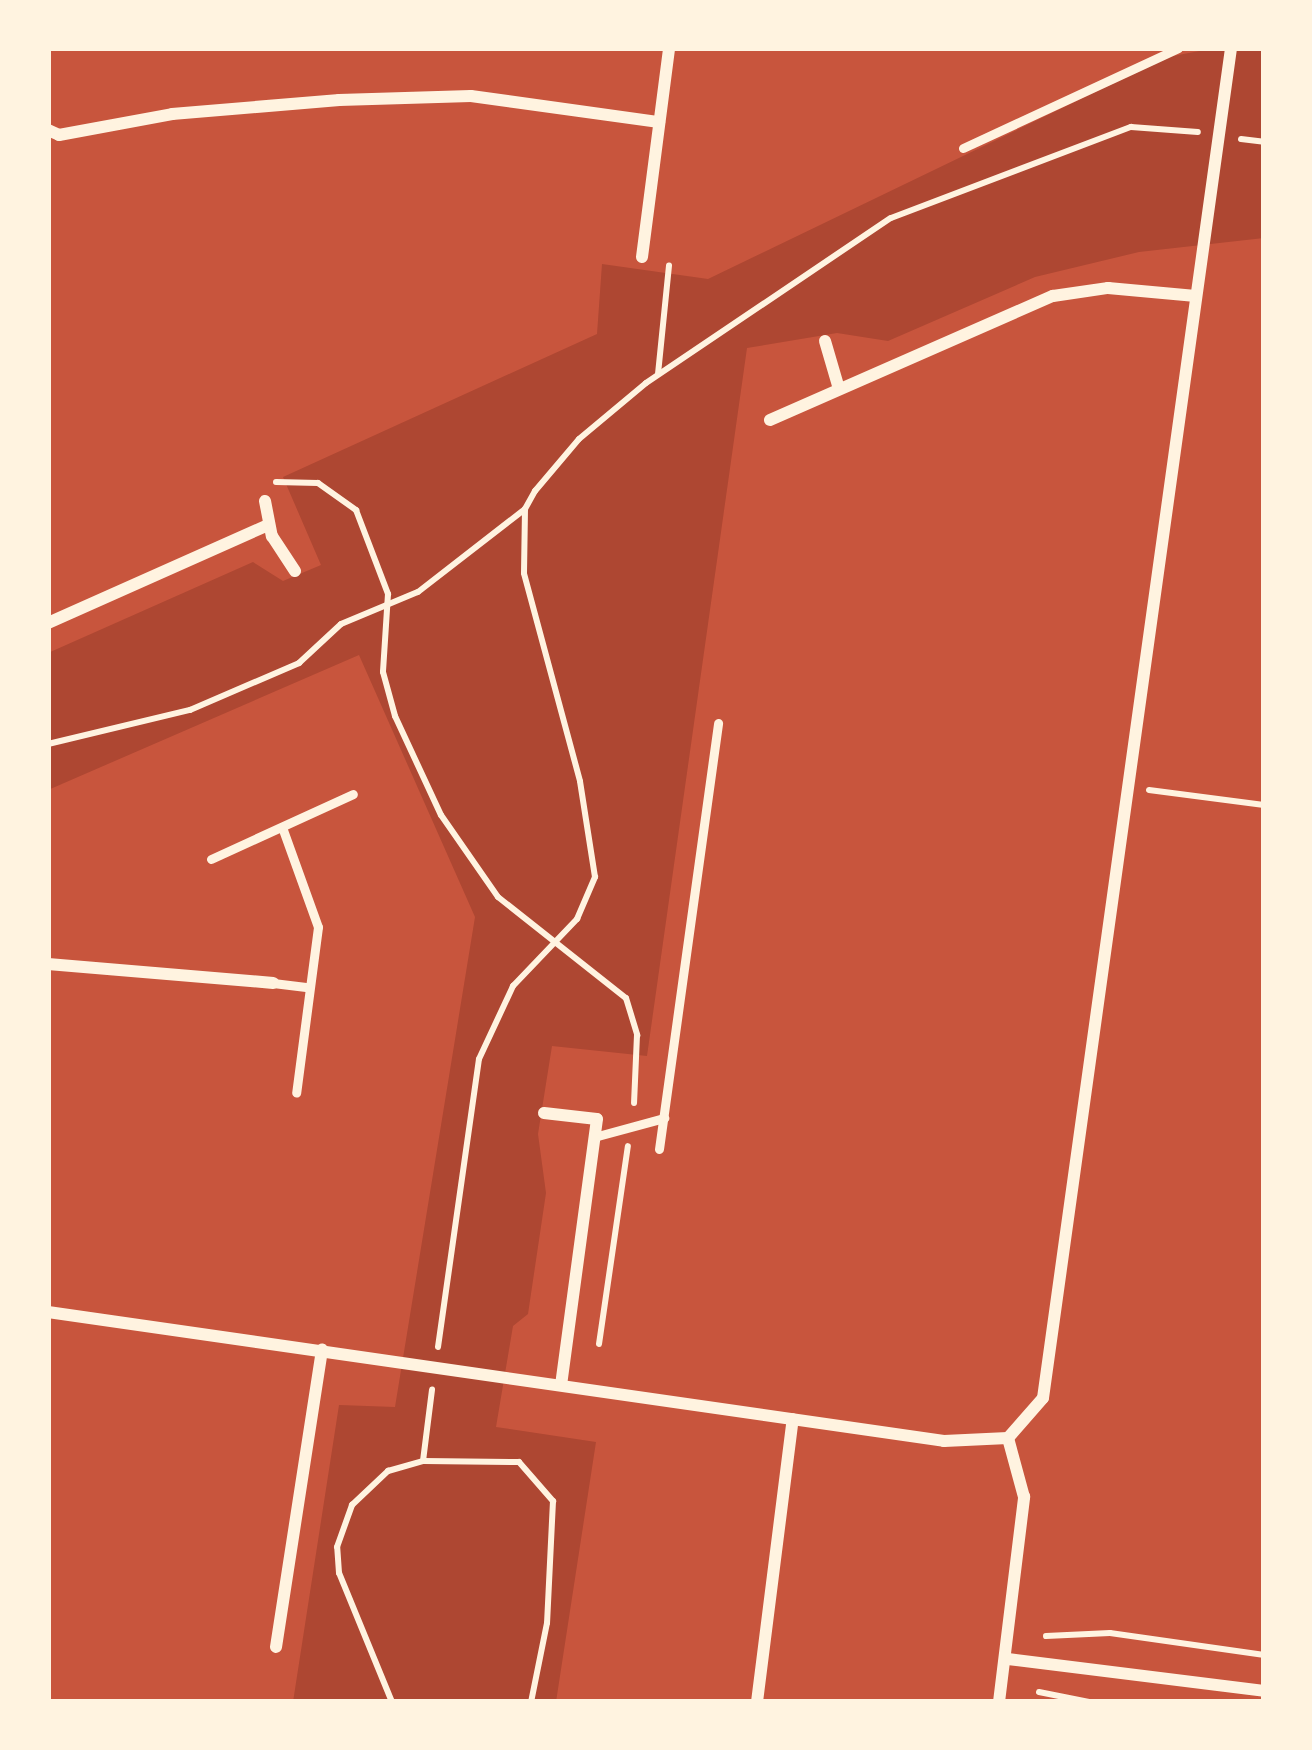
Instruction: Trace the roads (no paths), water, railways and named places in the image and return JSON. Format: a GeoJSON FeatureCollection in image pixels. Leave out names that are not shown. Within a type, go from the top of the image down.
{"type":"FeatureCollection","features":[{"type":"Feature","properties":{"kind":"street"},"geometry":{"type":"LineString","coordinates":[[642,257],[669,48]]}},
{"type":"Feature","properties":{"kind":"street"},"geometry":{"type":"LineString","coordinates":[[48,1312],[944,1441],[1008,1438],[1043,1399],[1232,48]]}},
{"type":"Feature","properties":{"kind":"street"},"geometry":{"type":"LineString","coordinates":[[48,130],[77,133],[172,114],[339,100],[471,96],[659,122]]}},
{"type":"Feature","properties":{"kind":"street"},"geometry":{"type":"LineString","coordinates":[[770,420],[1053,296],[1108,288],[1196,296]]}},
{"type":"Feature","properties":{"kind":"street"},"geometry":{"type":"LineString","coordinates":[[825,341],[839,389]]}},
{"type":"Feature","properties":{"kind":"street"},"geometry":{"type":"LineString","coordinates":[[265,501],[268,525],[295,571]]}},
{"type":"Feature","properties":{"kind":"street"},"geometry":{"type":"LineString","coordinates":[[48,623],[268,525]]}},
{"type":"Feature","properties":{"kind":"street"},"geometry":{"type":"LineString","coordinates":[[48,964],[273,983]]}},
{"type":"Feature","properties":{"kind":"street"},"geometry":{"type":"LineString","coordinates":[[544,1113],[597,1119],[561,1384]]}},
{"type":"Feature","properties":{"kind":"street"},"geometry":{"type":"LineString","coordinates":[[276,1647],[322,1350]]}},
{"type":"Feature","properties":{"kind":"street"},"geometry":{"type":"LineString","coordinates":[[757,1702],[793,1419]]}},
{"type":"Feature","properties":{"kind":"street"},"geometry":{"type":"LineString","coordinates":[[999,1702],[1008,1659],[1024,1497],[1008,1438]]}},
{"type":"Feature","properties":{"kind":"street"},"geometry":{"type":"LineString","coordinates":[[1008,1659],[1264,1691]]}},
{"type":"Feature","properties":{"kind":"lane"},"geometry":{"type":"LineString","coordinates":[[963,148],[1178,48]]}},
{"type":"Feature","properties":{"kind":"lane"},"geometry":{"type":"LineString","coordinates":[[659,1149],[718,723]]}},
{"type":"Feature","properties":{"kind":"lane"},"geometry":{"type":"LineString","coordinates":[[212,859],[353,794]]}},
{"type":"Feature","properties":{"kind":"lane"},"geometry":{"type":"LineString","coordinates":[[282,827],[317,919],[296,1093]]}},
{"type":"Feature","properties":{"kind":"lane"},"geometry":{"type":"LineString","coordinates":[[273,983],[306,987]]}},
{"type":"Feature","properties":{"kind":"lane"},"geometry":{"type":"LineString","coordinates":[[594,1136],[664,1118]]}}]}
